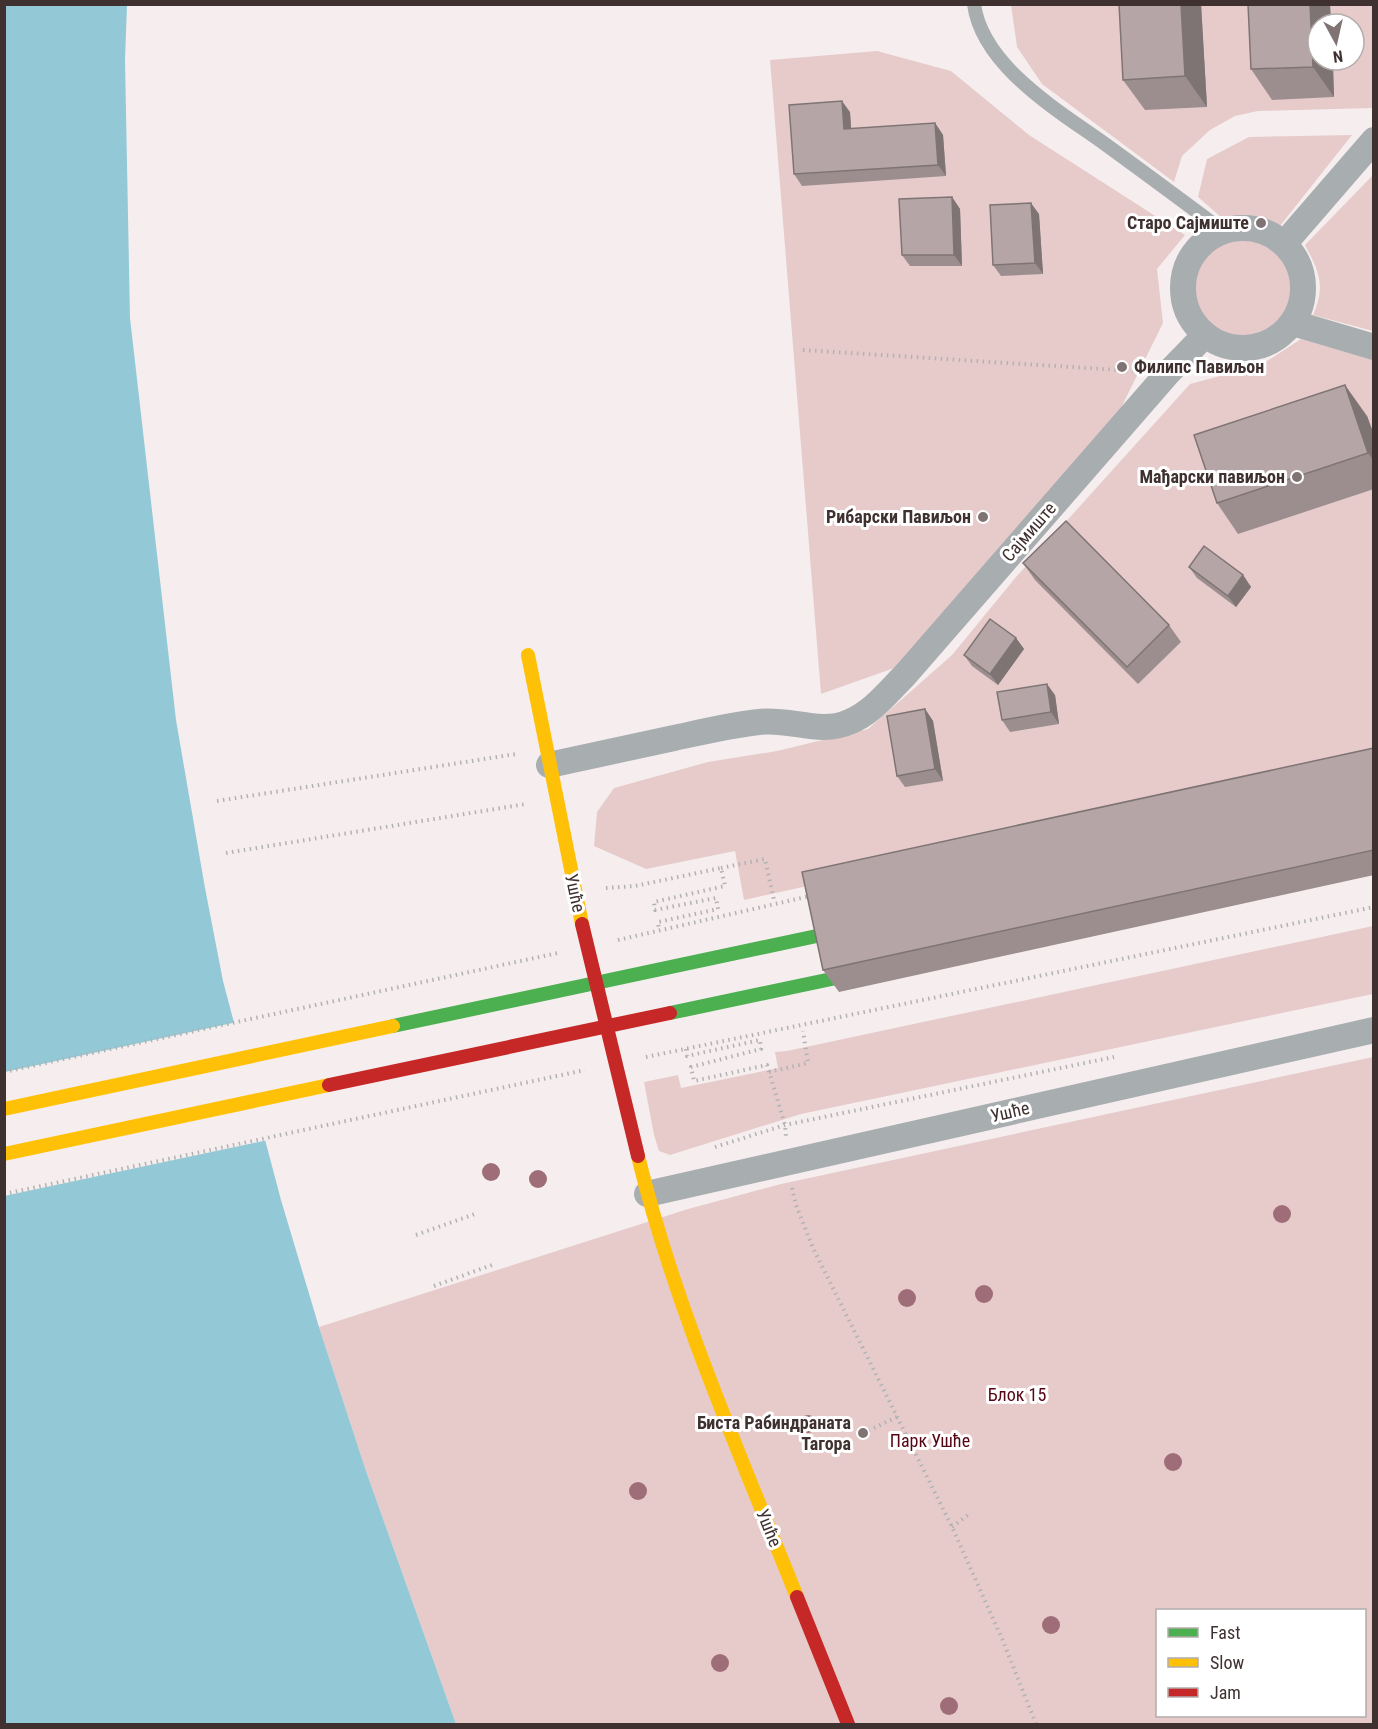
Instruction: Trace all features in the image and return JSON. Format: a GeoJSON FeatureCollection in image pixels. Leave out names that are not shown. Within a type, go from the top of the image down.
{"type":"FeatureCollection","features":[{"type":"Feature","properties":{"kind":"main road","name":"Ушће"},"geometry":{"type":"LineString","coordinates":[[528,655],[574,890],[647,1194],[687,1321],[848,1725]]}},
{"type":"Feature","properties":{"kind":"main road"},"geometry":{"type":"LineString","coordinates":[[4,1109],[872,925]]}},
{"type":"Feature","properties":{"kind":"main road"},"geometry":{"type":"LineString","coordinates":[[4,1154],[882,968]]}},
{"type":"Feature","properties":{"kind":"street"},"geometry":{"type":"LineString","coordinates":[[1284,244],[1374,140]]}},
{"type":"Feature","properties":{"kind":"street"},"geometry":{"type":"LineString","coordinates":[[1249,228],[1274,236],[1284,244],[1295,258],[1302,274],[1303,291],[1300,308],[1293,323],[1281,336],[1267,344],[1251,348],[1227,346],[1204,336],[1193,324],[1182,294],[1187,262],[1196,249],[1208,238],[1223,231],[1249,228]]}},
{"type":"Feature","properties":{"kind":"street"},"geometry":{"type":"LineString","coordinates":[[1293,323],[1374,347]]}},
{"type":"Feature","properties":{"kind":"street","name":"Сајмиште"},"geometry":{"type":"LineString","coordinates":[[548,757],[748,723],[786,721],[821,727],[848,723],[862,715],[904,675],[1168,373],[1204,336]]}},
{"type":"Feature","properties":{"kind":"street","name":"Ушће"},"geometry":{"type":"LineString","coordinates":[[647,1194],[1374,1030]]}},
{"type":"Feature","properties":{"kind":"lane"},"geometry":{"type":"LineString","coordinates":[[974,4],[982,33],[1028,88],[1056,111],[1223,231]]}},
{"type":"Feature","properties":{"kind":"path"},"geometry":{"type":"LineString","coordinates":[[802,350],[1168,373]]}},
{"type":"Feature","properties":{"kind":"path"},"geometry":{"type":"LineString","coordinates":[[217,801],[548,757]]}},
{"type":"Feature","properties":{"kind":"path"},"geometry":{"type":"LineString","coordinates":[[226,853],[556,800]]}},
{"type":"Feature","properties":{"kind":"path"},"geometry":{"type":"LineString","coordinates":[[574,890],[635,886],[765,859],[774,900]]}},
{"type":"Feature","properties":{"kind":"path"},"geometry":{"type":"LineString","coordinates":[[659,931],[658,922],[718,909],[716,898],[655,910],[654,902],[725,886],[721,868]]}},
{"type":"Feature","properties":{"kind":"path"},"geometry":{"type":"LineString","coordinates":[[613,941],[817,894]]}},
{"type":"Feature","properties":{"kind":"path"},"geometry":{"type":"LineString","coordinates":[[639,1058],[1374,907]]}},
{"type":"Feature","properties":{"kind":"path"},"geometry":{"type":"LineString","coordinates":[[4,1072],[566,951]]}},
{"type":"Feature","properties":{"kind":"path"},"geometry":{"type":"LineString","coordinates":[[769,1072],[808,1063],[803,1031]]}},
{"type":"Feature","properties":{"kind":"path"},"geometry":{"type":"LineString","coordinates":[[686,1048],[687,1056],[760,1040],[762,1049],[691,1067],[694,1081],[767,1065],[785,1125],[787,1163],[796,1205],[813,1248],[952,1527],[1003,1641],[1036,1725]]}},
{"type":"Feature","properties":{"kind":"path"},"geometry":{"type":"LineString","coordinates":[[709,1149],[785,1125],[1120,1056]]}},
{"type":"Feature","properties":{"kind":"path"},"geometry":{"type":"LineString","coordinates":[[4,1194],[593,1068]]}},
{"type":"Feature","properties":{"kind":"path"},"geometry":{"type":"LineString","coordinates":[[416,1235],[475,1214]]}},
{"type":"Feature","properties":{"kind":"path"},"geometry":{"type":"LineString","coordinates":[[434,1286],[492,1265]]}},
{"type":"Feature","properties":{"kind":"path"},"geometry":{"type":"LineString","coordinates":[[863,1433],[897,1417]]}},
{"type":"Feature","properties":{"kind":"path"},"geometry":{"type":"LineString","coordinates":[[952,1527],[968,1515]]}},
{"type":"Feature","properties":{"kind":"green space"},"geometry":{"type":"Polygon","coordinates":[[[1011,5],[1373,5],[1373,108],[1258,111],[1235,116],[1210,130],[1182,156],[1174,182],[1042,84],[1017,47],[1011,5]]]}},
{"type":"Feature","properties":{"kind":"green space"},"geometry":{"type":"Polygon","coordinates":[[[877,51],[951,71],[1029,135],[1185,235],[1157,269],[1163,323],[1117,416],[897,667],[821,694],[770,60],[877,51]]]}},
{"type":"Feature","properties":{"kind":"green space"},"geometry":{"type":"Polygon","coordinates":[[[1352,135],[1280,226],[1245,215],[1222,218],[1198,197],[1207,159],[1249,137],[1352,135]]]}},
{"type":"Feature","properties":{"kind":"green space"},"geometry":{"type":"Polygon","coordinates":[[[1373,175],[1373,331],[1313,315],[1320,287],[1317,271],[1305,245],[1373,175]]]}},
{"type":"Feature","properties":{"kind":"green space"},"geometry":{"type":"Polygon","coordinates":[[[1224,238],[1244,238],[1266,244],[1279,256],[1288,273],[1290,301],[1285,315],[1274,329],[1266,334],[1249,337],[1229,336],[1213,331],[1200,318],[1194,293],[1195,279],[1204,254],[1212,245],[1224,238]]]}},
{"type":"Feature","properties":{"kind":"green space"},"geometry":{"type":"Polygon","coordinates":[[[1301,339],[1373,360],[1373,761],[744,900],[735,851],[646,869],[594,846],[597,812],[614,788],[708,762],[777,751],[868,729],[952,655],[1016,577],[1190,384],[1261,365],[1301,339]]]}},
{"type":"Feature","properties":{"kind":"green space"},"geometry":{"type":"Polygon","coordinates":[[[1373,926],[1373,994],[801,1114],[670,1155],[659,1151],[654,1135],[644,1082],[678,1075],[681,1088],[778,1068],[775,1052],[1373,926]]]}},
{"type":"Feature","properties":{"kind":"green space","name":"Парк Ушће"},"geometry":{"type":"Polygon","coordinates":[[[1373,1057],[1373,1724],[456,1724],[366,1471],[319,1327],[688,1209],[781,1184],[1373,1057]]]}},
{"type":"Feature","properties":{"kind":"water"},"geometry":{"type":"Polygon","coordinates":[[[5,5],[127,5],[125,60],[130,318],[176,720],[205,888],[223,981],[281,1200],[319,1327],[366,1471],[456,1724],[5,1724],[5,5]]]}},
{"type":"Feature","properties":{"kind":"pier"},"geometry":{"type":"Polygon","coordinates":[[[237,1022],[268,1140],[4,1196],[5,1072],[237,1022]]]}},
{"type":"Feature","properties":{"kind":"building"},"geometry":{"type":"Polygon","coordinates":[[[1119,4],[1181,4],[1185,76],[1123,80],[1119,4]]]}},
{"type":"Feature","properties":{"kind":"building"},"geometry":{"type":"Polygon","coordinates":[[[1248,4],[1310,4],[1310,12],[1306,12],[1306,67],[1251,69],[1248,4]]]}},
{"type":"Feature","properties":{"kind":"building"},"geometry":{"type":"Polygon","coordinates":[[[842,101],[844,129],[935,123],[938,165],[794,174],[789,105],[842,101]]]}},
{"type":"Feature","properties":{"kind":"building"},"geometry":{"type":"Polygon","coordinates":[[[952,197],[954,255],[902,255],[899,199],[952,197]]]}},
{"type":"Feature","properties":{"kind":"building"},"geometry":{"type":"Polygon","coordinates":[[[1031,203],[1035,263],[993,265],[990,205],[1031,203]]]}},
{"type":"Feature","properties":{"kind":"building"},"geometry":{"type":"Polygon","coordinates":[[[1345,385],[1368,453],[1217,503],[1194,435],[1345,385]]]}},
{"type":"Feature","properties":{"kind":"building"},"geometry":{"type":"Polygon","coordinates":[[[1066,521],[1169,625],[1127,667],[1023,563],[1066,521]]]}},
{"type":"Feature","properties":{"kind":"building"},"geometry":{"type":"Polygon","coordinates":[[[1204,546],[1243,575],[1228,596],[1189,567],[1204,546]]]}},
{"type":"Feature","properties":{"kind":"building"},"geometry":{"type":"Polygon","coordinates":[[[990,619],[1016,638],[990,674],[964,655],[990,619]]]}},
{"type":"Feature","properties":{"kind":"building"},"geometry":{"type":"Polygon","coordinates":[[[1047,684],[1051,712],[1002,720],[997,692],[1047,684]]]}},
{"type":"Feature","properties":{"kind":"building"},"geometry":{"type":"Polygon","coordinates":[[[925,709],[935,769],[897,776],[887,716],[925,709]]]}},
{"type":"Feature","properties":{"kind":"building"},"geometry":{"type":"Polygon","coordinates":[[[1374,748],[1374,850],[823,970],[802,872],[1374,748]]]}},
{"type":"Feature","properties":{"kind":"traffic: fast"},"geometry":{"type":"LineString","coordinates":[[393,1026],[859,927]]}},
{"type":"Feature","properties":{"kind":"traffic: fast"},"geometry":{"type":"LineString","coordinates":[[670,1013],[874,970]]}},
{"type":"Feature","properties":{"kind":"traffic: slow"},"geometry":{"type":"LineString","coordinates":[[528,655],[582,924]]}},
{"type":"Feature","properties":{"kind":"traffic: slow"},"geometry":{"type":"LineString","coordinates":[[4,1109],[393,1026]]}},
{"type":"Feature","properties":{"kind":"traffic: slow"},"geometry":{"type":"LineString","coordinates":[[4,1154],[329,1085]]}},
{"type":"Feature","properties":{"kind":"traffic: slow"},"geometry":{"type":"LineString","coordinates":[[638,1156],[653,1213],[689,1324],[797,1597]]}},
{"type":"Feature","properties":{"kind":"traffic: jam"},"geometry":{"type":"LineString","coordinates":[[582,924],[638,1156]]}},
{"type":"Feature","properties":{"kind":"traffic: jam"},"geometry":{"type":"LineString","coordinates":[[329,1085],[670,1013]]}},
{"type":"Feature","properties":{"kind":"traffic: jam"},"geometry":{"type":"LineString","coordinates":[[797,1597],[848,1724]]}},
{"type":"Feature","properties":{"kind":"place","name":"Старо Сајмиште"},"geometry":{"type":"Point","coordinates":[1261,223]}},
{"type":"Feature","properties":{"kind":"place","name":"Филипс Павиљон"},"geometry":{"type":"Point","coordinates":[1122,367]}},
{"type":"Feature","properties":{"kind":"place","name":"Мађарски павиљон"},"geometry":{"type":"Point","coordinates":[1297,477]}},
{"type":"Feature","properties":{"kind":"place","name":"Рибарски Павиљон"},"geometry":{"type":"Point","coordinates":[983,517]}},
{"type":"Feature","properties":{"kind":"place","name":"Биста Рабиндраната Тагора"},"geometry":{"type":"Point","coordinates":[863,1433]}},
{"type":"Feature","properties":{"kind":"park label","name":"Блок 15"},"geometry":{"type":"Point","coordinates":[1017,1395]}}]}
